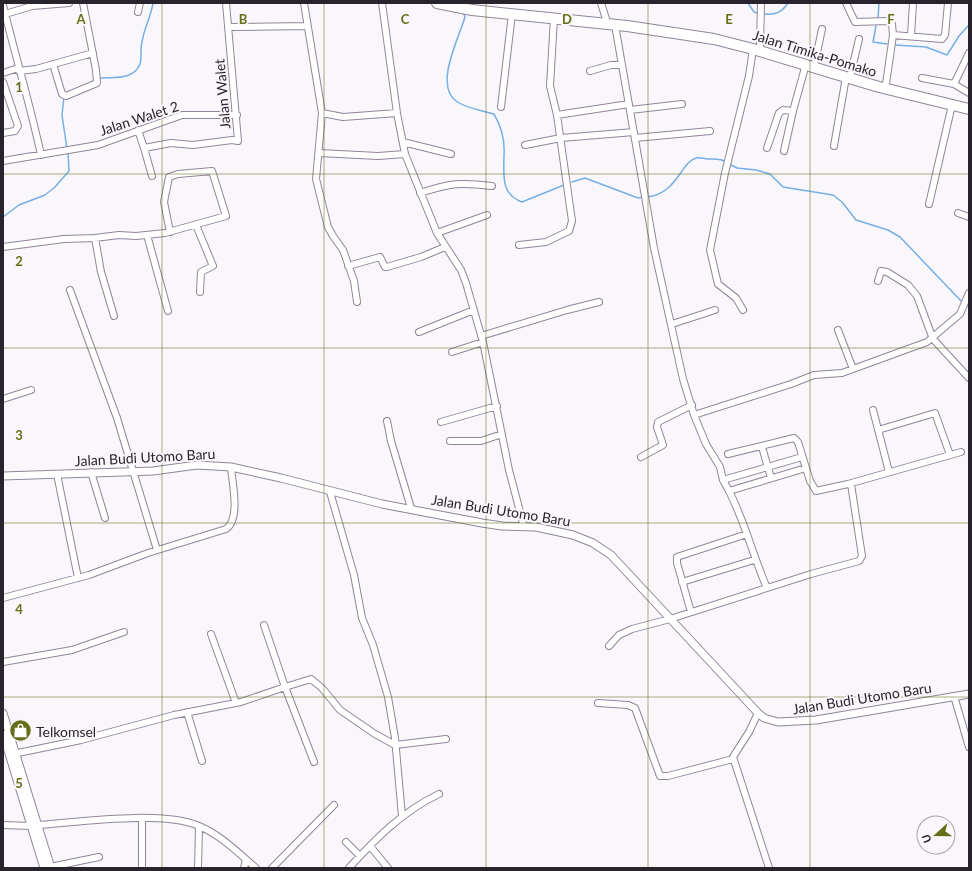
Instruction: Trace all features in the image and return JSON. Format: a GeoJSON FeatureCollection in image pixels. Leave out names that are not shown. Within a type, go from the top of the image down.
{"type":"FeatureCollection","features":[{"type":"Feature","properties":{"kind":"highway","name":"Jalan Timika-Pomako"},"geometry":{"type":"LineString","coordinates":[[437,3],[472,10],[682,33],[757,48]]}},
{"type":"Feature","properties":{"kind":"highway","name":"Jalan Timika-Pomako"},"geometry":{"type":"LineString","coordinates":[[465,3],[683,29],[757,48],[969,109]]}},
{"type":"Feature","properties":{"kind":"highway","name":"Jalan Timika-Pomako"},"geometry":{"type":"LineString","coordinates":[[849,75],[969,105]]}},
{"type":"Feature","properties":{"kind":"street"},"geometry":{"type":"LineString","coordinates":[[5,14],[32,6],[69,3]]}},
{"type":"Feature","properties":{"kind":"street"},"geometry":{"type":"LineString","coordinates":[[53,64],[64,95],[97,83],[83,3]]}},
{"type":"Feature","properties":{"kind":"street"},"geometry":{"type":"LineString","coordinates":[[138,12],[140,3]]}},
{"type":"Feature","properties":{"kind":"street","name":"Jalan Walet"},"geometry":{"type":"LineString","coordinates":[[144,148],[171,143],[193,145],[232,140],[238,141],[237,115],[226,3]]}},
{"type":"Feature","properties":{"kind":"street"},"geometry":{"type":"LineString","coordinates":[[304,3],[322,112],[320,153],[316,179],[328,227],[332,236],[343,250],[354,281],[357,302]]}},
{"type":"Feature","properties":{"kind":"street"},"geometry":{"type":"LineString","coordinates":[[382,3],[397,113],[405,154],[437,233],[444,247],[463,276],[474,310],[482,339],[524,527]]}},
{"type":"Feature","properties":{"kind":"street"},"geometry":{"type":"LineString","coordinates":[[601,3],[606,19]]}},
{"type":"Feature","properties":{"kind":"street"},"geometry":{"type":"LineString","coordinates":[[743,310],[736,298],[718,284],[710,256],[724,173],[748,76],[757,48],[761,3]]}},
{"type":"Feature","properties":{"kind":"street"},"geometry":{"type":"LineString","coordinates":[[846,3],[855,22],[890,22],[893,27],[886,84]]}},
{"type":"Feature","properties":{"kind":"street"},"geometry":{"type":"LineString","coordinates":[[911,36],[913,3]]}},
{"type":"Feature","properties":{"kind":"street"},"geometry":{"type":"LineString","coordinates":[[893,35],[942,39],[945,35],[948,3]]}},
{"type":"Feature","properties":{"kind":"street"},"geometry":{"type":"LineString","coordinates":[[3,5],[32,114],[41,155]]}},
{"type":"Feature","properties":{"kind":"street"},"geometry":{"type":"LineString","coordinates":[[501,107],[512,14]]}},
{"type":"Feature","properties":{"kind":"street"},"geometry":{"type":"LineString","coordinates":[[518,246],[546,242],[569,230],[572,215],[561,138],[550,78],[554,18]]}},
{"type":"Feature","properties":{"kind":"street"},"geometry":{"type":"LineString","coordinates":[[615,25],[655,254],[672,324],[682,374],[694,415],[706,444],[720,467],[723,480],[748,534],[754,560],[767,588]]}},
{"type":"Feature","properties":{"kind":"street"},"geometry":{"type":"LineString","coordinates":[[228,27],[307,26]]}},
{"type":"Feature","properties":{"kind":"street"},"geometry":{"type":"LineString","coordinates":[[784,151],[792,111],[822,29]]}},
{"type":"Feature","properties":{"kind":"street"},"geometry":{"type":"LineString","coordinates":[[834,146],[849,75],[859,40]]}},
{"type":"Feature","properties":{"kind":"street"},"geometry":{"type":"LineString","coordinates":[[954,84],[969,53]]}},
{"type":"Feature","properties":{"kind":"street"},"geometry":{"type":"LineString","coordinates":[[3,72],[53,64],[93,54]]}},
{"type":"Feature","properties":{"kind":"street"},"geometry":{"type":"LineString","coordinates":[[590,71],[611,65],[621,65]]}},
{"type":"Feature","properties":{"kind":"street"},"geometry":{"type":"LineString","coordinates":[[922,78],[954,84],[969,93]]}},
{"type":"Feature","properties":{"kind":"street"},"geometry":{"type":"LineString","coordinates":[[3,82],[18,128],[16,131],[3,133]]}},
{"type":"Feature","properties":{"kind":"street"},"geometry":{"type":"LineString","coordinates":[[3,104],[10,103]]}},
{"type":"Feature","properties":{"kind":"street"},"geometry":{"type":"LineString","coordinates":[[557,115],[629,107],[682,104]]}},
{"type":"Feature","properties":{"kind":"street"},"geometry":{"type":"LineString","coordinates":[[929,204],[952,105]]}},
{"type":"Feature","properties":{"kind":"street"},"geometry":{"type":"LineString","coordinates":[[767,148],[779,113],[783,110],[792,111]]}},
{"type":"Feature","properties":{"kind":"street"},"geometry":{"type":"LineString","coordinates":[[322,112],[343,117],[397,113]]}},
{"type":"Feature","properties":{"kind":"street","name":"Jalan Walet 2"},"geometry":{"type":"LineString","coordinates":[[3,161],[98,145],[182,115],[237,115]]}},
{"type":"Feature","properties":{"kind":"street"},"geometry":{"type":"LineString","coordinates":[[138,130],[152,176]]}},
{"type":"Feature","properties":{"kind":"street"},"geometry":{"type":"LineString","coordinates":[[525,145],[561,138],[710,131]]}},
{"type":"Feature","properties":{"kind":"street"},"geometry":{"type":"LineString","coordinates":[[403,142],[451,154]]}},
{"type":"Feature","properties":{"kind":"street"},"geometry":{"type":"LineString","coordinates":[[320,153],[378,156],[405,154]]}},
{"type":"Feature","properties":{"kind":"street"},"geometry":{"type":"LineString","coordinates":[[3,247],[64,238],[95,238],[119,235],[136,236],[170,232],[226,216],[212,171],[178,174],[170,177],[164,202],[170,232]]}},
{"type":"Feature","properties":{"kind":"street"},"geometry":{"type":"LineString","coordinates":[[420,193],[463,182],[492,186]]}},
{"type":"Feature","properties":{"kind":"street"},"geometry":{"type":"LineString","coordinates":[[958,212],[969,217]]}},
{"type":"Feature","properties":{"kind":"street"},"geometry":{"type":"LineString","coordinates":[[437,233],[487,215]]}},
{"type":"Feature","properties":{"kind":"street"},"geometry":{"type":"LineString","coordinates":[[196,225],[213,266],[200,272],[200,292]]}},
{"type":"Feature","properties":{"kind":"street"},"geometry":{"type":"LineString","coordinates":[[147,235],[168,311]]}},
{"type":"Feature","properties":{"kind":"street"},"geometry":{"type":"LineString","coordinates":[[95,238],[101,272],[114,316]]}},
{"type":"Feature","properties":{"kind":"street"},"geometry":{"type":"LineString","coordinates":[[348,266],[380,257],[385,267],[388,267],[421,257],[444,247]]}},
{"type":"Feature","properties":{"kind":"street"},"geometry":{"type":"LineString","coordinates":[[878,281],[881,270],[908,285],[917,296],[933,339],[969,378]]}},
{"type":"Feature","properties":{"kind":"street"},"geometry":{"type":"LineString","coordinates":[[70,290],[117,418],[157,550]]}},
{"type":"Feature","properties":{"kind":"street"},"geometry":{"type":"LineString","coordinates":[[694,415],[791,384],[814,375],[835,374],[853,369],[933,339],[962,311],[968,296]]}},
{"type":"Feature","properties":{"kind":"street"},"geometry":{"type":"LineString","coordinates":[[452,352],[482,339],[567,310],[600,302]]}},
{"type":"Feature","properties":{"kind":"street"},"geometry":{"type":"LineString","coordinates":[[418,332],[474,310]]}},
{"type":"Feature","properties":{"kind":"street"},"geometry":{"type":"LineString","coordinates":[[672,324],[715,310]]}},
{"type":"Feature","properties":{"kind":"street"},"geometry":{"type":"LineString","coordinates":[[838,330],[853,369]]}},
{"type":"Feature","properties":{"kind":"street"},"geometry":{"type":"LineString","coordinates":[[3,399],[31,390]]}},
{"type":"Feature","properties":{"kind":"street"},"geometry":{"type":"LineString","coordinates":[[641,457],[663,445],[657,427],[658,422],[692,405]]}},
{"type":"Feature","properties":{"kind":"street"},"geometry":{"type":"LineString","coordinates":[[441,422],[496,406]]}},
{"type":"Feature","properties":{"kind":"street"},"geometry":{"type":"LineString","coordinates":[[873,410],[889,472]]}},
{"type":"Feature","properties":{"kind":"street"},"geometry":{"type":"LineString","coordinates":[[878,430],[935,413],[950,455]]}},
{"type":"Feature","properties":{"kind":"street"},"geometry":{"type":"LineString","coordinates":[[387,421],[391,441],[411,508]]}},
{"type":"Feature","properties":{"kind":"street"},"geometry":{"type":"LineString","coordinates":[[450,441],[481,441],[502,434]]}},
{"type":"Feature","properties":{"kind":"street"},"geometry":{"type":"LineString","coordinates":[[728,454],[762,447],[794,438],[798,442],[806,468],[816,491],[851,484],[961,452]]}},
{"type":"Feature","properties":{"kind":"street"},"geometry":{"type":"LineString","coordinates":[[762,447],[771,478]]}},
{"type":"Feature","properties":{"kind":"street"},"geometry":{"type":"LineString","coordinates":[[723,480],[802,457]]}},
{"type":"Feature","properties":{"kind":"street","name":"Jalan Budi Utomo Baru"},"geometry":{"type":"LineString","coordinates":[[3,476],[153,471],[197,465],[231,467],[281,478],[330,492],[382,504],[411,508],[482,523],[536,527],[573,535],[593,543],[611,555],[758,713],[764,718],[778,722],[816,720],[969,694]]}},
{"type":"Feature","properties":{"kind":"street"},"geometry":{"type":"LineString","coordinates":[[3,598],[78,578],[230,526],[234,514],[231,467]]}},
{"type":"Feature","properties":{"kind":"street"},"geometry":{"type":"LineString","coordinates":[[729,491],[806,468]]}},
{"type":"Feature","properties":{"kind":"street"},"geometry":{"type":"LineString","coordinates":[[91,472],[105,518]]}},
{"type":"Feature","properties":{"kind":"street"},"geometry":{"type":"LineString","coordinates":[[57,474],[78,578]]}},
{"type":"Feature","properties":{"kind":"street"},"geometry":{"type":"LineString","coordinates":[[609,646],[624,632],[862,560],[851,484]]}},
{"type":"Feature","properties":{"kind":"street"},"geometry":{"type":"LineString","coordinates":[[330,492],[354,575],[362,618],[380,667],[393,724],[402,816]]}},
{"type":"Feature","properties":{"kind":"street"},"geometry":{"type":"LineString","coordinates":[[691,612],[677,563],[677,557],[748,534]]}},
{"type":"Feature","properties":{"kind":"street"},"geometry":{"type":"LineString","coordinates":[[682,582],[754,560]]}},
{"type":"Feature","properties":{"kind":"street"},"geometry":{"type":"LineString","coordinates":[[264,625],[285,687],[314,762]]}},
{"type":"Feature","properties":{"kind":"street"},"geometry":{"type":"LineString","coordinates":[[3,662],[72,650],[124,632]]}},
{"type":"Feature","properties":{"kind":"street"},"geometry":{"type":"LineString","coordinates":[[211,634],[236,703]]}},
{"type":"Feature","properties":{"kind":"street"},"geometry":{"type":"LineString","coordinates":[[12,755],[81,740],[187,712],[236,703],[311,679],[322,688],[340,710],[375,734],[395,745],[446,739]]}},
{"type":"Feature","properties":{"kind":"street"},"geometry":{"type":"LineString","coordinates":[[954,696],[969,747]]}},
{"type":"Feature","properties":{"kind":"street"},"geometry":{"type":"LineString","coordinates":[[598,703],[628,705],[635,708],[660,776],[668,776],[733,759]]}},
{"type":"Feature","properties":{"kind":"street"},"geometry":{"type":"LineString","coordinates":[[187,712],[202,761]]}},
{"type":"Feature","properties":{"kind":"street"},"geometry":{"type":"LineString","coordinates":[[3,713],[12,755]]}},
{"type":"Feature","properties":{"kind":"street"},"geometry":{"type":"LineString","coordinates":[[758,713],[733,759],[769,868]]}},
{"type":"Feature","properties":{"kind":"street"},"geometry":{"type":"LineString","coordinates":[[3,734],[12,755],[48,868],[98,857]]}},
{"type":"Feature","properties":{"kind":"street"},"geometry":{"type":"LineString","coordinates":[[349,868],[402,816],[416,805],[439,794]]}},
{"type":"Feature","properties":{"kind":"street"},"geometry":{"type":"LineString","coordinates":[[272,868],[334,805]]}},
{"type":"Feature","properties":{"kind":"street"},"geometry":{"type":"LineString","coordinates":[[142,819],[142,868]]}},
{"type":"Feature","properties":{"kind":"street"},"geometry":{"type":"LineString","coordinates":[[3,825],[35,825],[142,819],[178,820],[199,826],[216,836],[256,868]]}},
{"type":"Feature","properties":{"kind":"street"},"geometry":{"type":"LineString","coordinates":[[198,868],[199,826]]}},
{"type":"Feature","properties":{"kind":"street"},"geometry":{"type":"LineString","coordinates":[[346,842],[360,856]]}},
{"type":"Feature","properties":{"kind":"street"},"geometry":{"type":"LineString","coordinates":[[370,846],[388,868]]}},
{"type":"Feature","properties":{"kind":"street"},"geometry":{"type":"LineString","coordinates":[[244,868],[246,860]]}},
{"type":"Feature","properties":{"kind":"waterway"},"geometry":{"type":"LineString","coordinates":[[101,78],[123,77],[133,73],[137,69],[141,61],[143,37],[153,3]]}},
{"type":"Feature","properties":{"kind":"waterway"},"geometry":{"type":"LineString","coordinates":[[748,3],[754,12],[757,13]]}},
{"type":"Feature","properties":{"kind":"waterway"},"geometry":{"type":"LineString","coordinates":[[765,14],[778,12],[788,3]]}},
{"type":"Feature","properties":{"kind":"waterway"},"geometry":{"type":"LineString","coordinates":[[878,18],[879,3]]}},
{"type":"Feature","properties":{"kind":"waterway"},"geometry":{"type":"LineString","coordinates":[[463,12],[465,17],[450,61],[448,73],[447,84],[450,94],[456,101],[465,106],[494,114],[501,129],[503,139],[505,183],[510,194],[515,198],[522,202],[564,185]]}},
{"type":"Feature","properties":{"kind":"waterway"},"geometry":{"type":"LineString","coordinates":[[895,45],[926,47],[947,55],[959,36],[969,25]]}},
{"type":"Feature","properties":{"kind":"waterway"},"geometry":{"type":"LineString","coordinates":[[876,26],[873,42],[887,44]]}},
{"type":"Feature","properties":{"kind":"waterway"},"geometry":{"type":"LineString","coordinates":[[88,84],[95,80]]}},
{"type":"Feature","properties":{"kind":"waterway"},"geometry":{"type":"LineString","coordinates":[[64,97],[62,115],[67,149]]}},
{"type":"Feature","properties":{"kind":"waterway"},"geometry":{"type":"LineString","coordinates":[[3,217],[19,205],[45,195],[55,187],[69,171],[68,153]]}},
{"type":"Feature","properties":{"kind":"waterway"},"geometry":{"type":"LineString","coordinates":[[647,197],[657,195],[665,190],[672,184],[686,165],[696,158],[720,159],[726,162]]}},
{"type":"Feature","properties":{"kind":"waterway"},"geometry":{"type":"LineString","coordinates":[[729,164],[737,168],[756,170],[770,174],[783,187],[833,195],[842,202],[856,220],[888,230],[900,237],[962,302]]}},
{"type":"Feature","properties":{"kind":"waterway"},"geometry":{"type":"LineString","coordinates":[[572,182],[585,178],[638,198],[643,197]]}},
{"type":"Feature","properties":{"kind":"waterway"},"geometry":{"type":"LineString","coordinates":[[966,304],[969,307]]}},
{"type":"Feature","properties":{"kind":"place","name":"Telkomsel"},"geometry":{"type":"Point","coordinates":[21,731]}}]}
